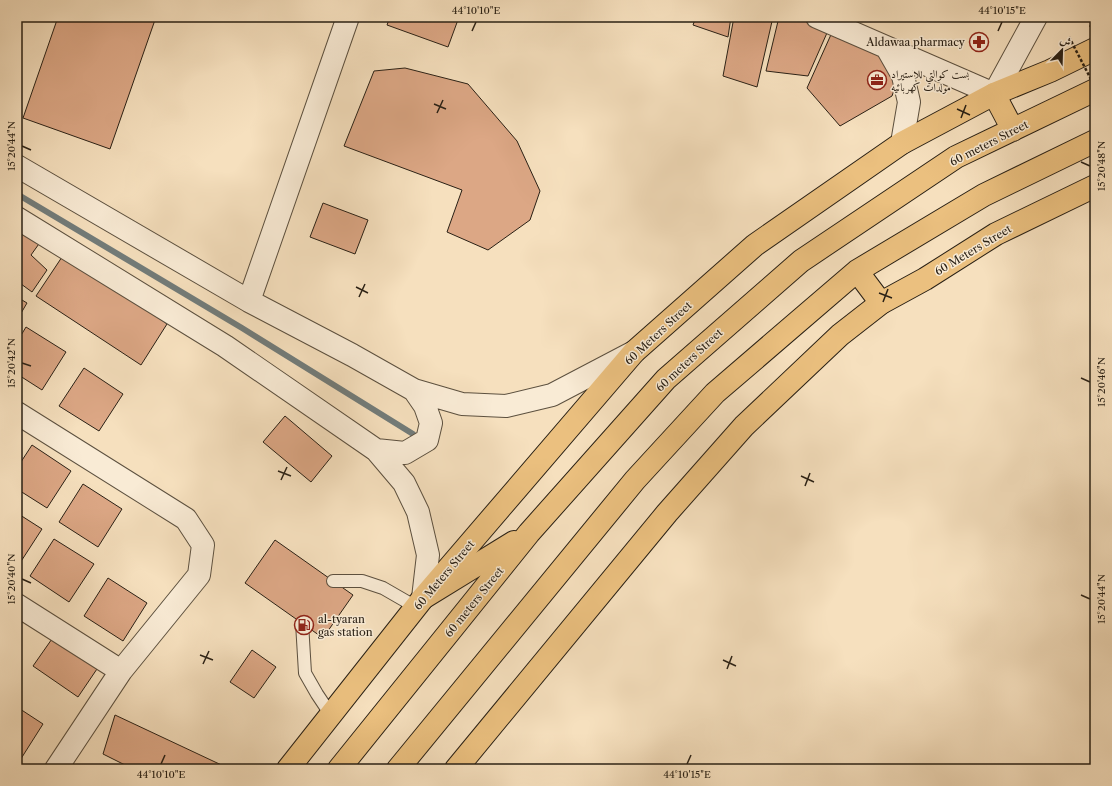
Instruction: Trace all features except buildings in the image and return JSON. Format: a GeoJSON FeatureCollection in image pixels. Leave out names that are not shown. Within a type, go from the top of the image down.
{"type":"FeatureCollection","features":[{"type":"Feature","properties":{"kind":"main road","name":"60 Meters Street"},"geometry":{"type":"LineString","coordinates":[[288,769],[420,603],[634,352],[755,245],[902,143],[994,94],[1050,71],[1095,49]]}},
{"type":"Feature","properties":{"kind":"main road","name":"60 meters Street"},"geometry":{"type":"LineString","coordinates":[[340,769],[529,533],[666,379],[801,261],[956,157],[1095,89]]}},
{"type":"Feature","properties":{"kind":"main road"},"geometry":{"type":"LineString","coordinates":[[994,94],[1013,130]]}},
{"type":"Feature","properties":{"kind":"main road"},"geometry":{"type":"LineString","coordinates":[[398,769],[635,480],[715,393],[857,271],[984,195],[1095,141]]}},
{"type":"Feature","properties":{"kind":"main road","name":"60 Meters Street"},"geometry":{"type":"LineString","coordinates":[[456,769],[667,513],[744,426],[840,335],[881,303],[926,279],[996,234],[1095,186]]}},
{"type":"Feature","properties":{"kind":"main road"},"geometry":{"type":"LineString","coordinates":[[857,271],[881,303]]}},
{"type":"Feature","properties":{"kind":"main road"},"geometry":{"type":"LineString","coordinates":[[420,603],[529,533]]}},
{"type":"Feature","properties":{"kind":"street"},"geometry":{"type":"LineString","coordinates":[[250,301],[348,17]]}},
{"type":"Feature","properties":{"kind":"street"},"geometry":{"type":"LineString","coordinates":[[817,17],[994,94],[1036,17]]}},
{"type":"Feature","properties":{"kind":"street"},"geometry":{"type":"LineString","coordinates":[[887,48],[903,76],[909,102],[902,143]]}},
{"type":"Feature","properties":{"kind":"street"},"geometry":{"type":"LineString","coordinates":[[17,166],[250,301],[414,390],[462,404],[506,406],[552,396],[634,352]]}},
{"type":"Feature","properties":{"kind":"street"},"geometry":{"type":"LineString","coordinates":[[17,218],[225,346],[376,450],[404,483],[418,512],[428,554],[420,603]]}},
{"type":"Feature","properties":{"kind":"street"},"geometry":{"type":"LineString","coordinates":[[376,450],[405,453],[427,440],[431,423],[425,406],[414,390]]}},
{"type":"Feature","properties":{"kind":"street"},"geometry":{"type":"LineString","coordinates":[[17,413],[186,519],[203,545],[199,575],[121,671],[56,769]]}},
{"type":"Feature","properties":{"kind":"street"},"geometry":{"type":"LineString","coordinates":[[17,605],[121,671]]}},
{"type":"Feature","properties":{"kind":"lane"},"geometry":{"type":"LineString","coordinates":[[333,581],[362,582],[383,588],[420,603]]}},
{"type":"Feature","properties":{"kind":"lane"},"geometry":{"type":"LineString","coordinates":[[302,623],[305,673],[331,715]]}},
{"type":"Feature","properties":{"kind":"path"},"geometry":{"type":"LineString","coordinates":[[1069,37],[1095,89]]}},
{"type":"Feature","properties":{"kind":"waterway"},"geometry":{"type":"LineString","coordinates":[[17,194],[242,328],[413,434]]}},
{"type":"Feature","properties":{"kind":"place","name":"Aldawaa pharmacy"},"geometry":{"type":"Point","coordinates":[979,42]}},
{"type":"Feature","properties":{"kind":"place","name":"بست كوالتي للاستيراد مولدات كهربائيه"},"geometry":{"type":"Point","coordinates":[877,80]}},
{"type":"Feature","properties":{"kind":"place","name":"al-tyaran gas station"},"geometry":{"type":"Point","coordinates":[304,625]}}]}
